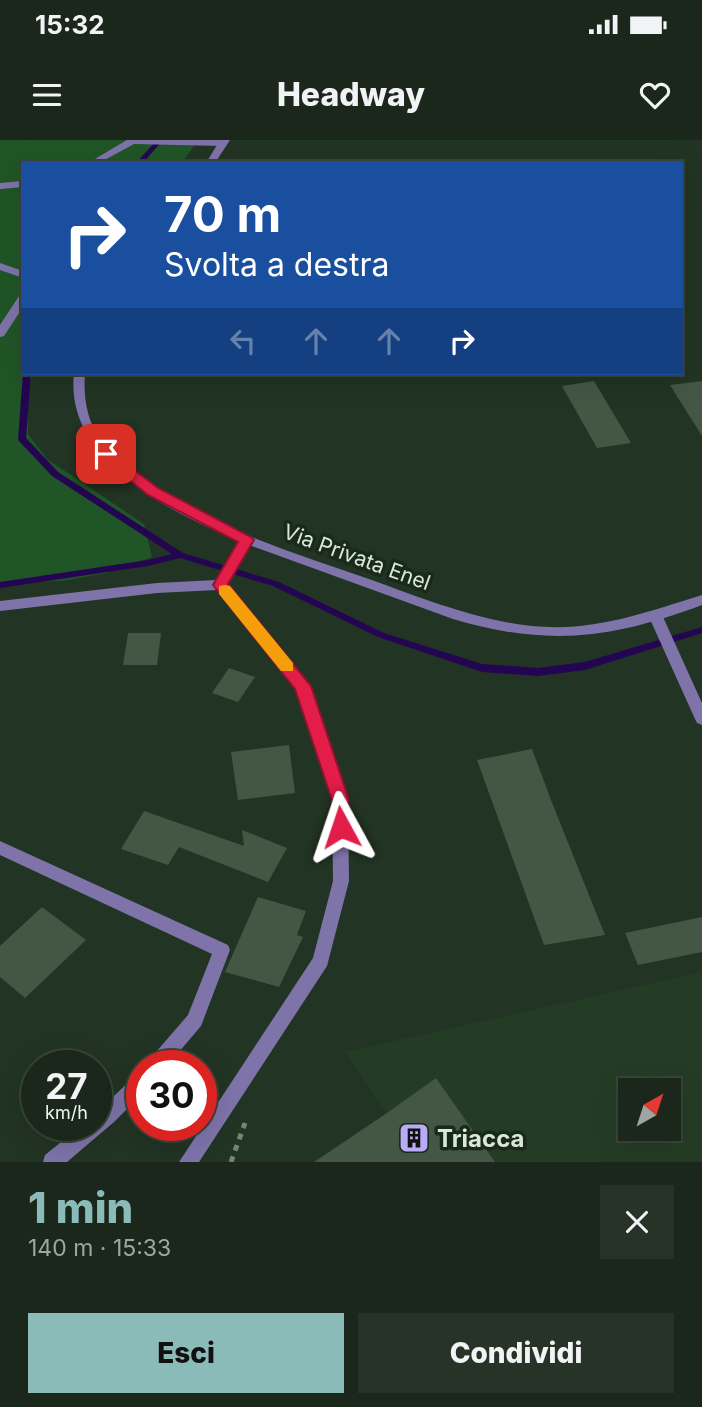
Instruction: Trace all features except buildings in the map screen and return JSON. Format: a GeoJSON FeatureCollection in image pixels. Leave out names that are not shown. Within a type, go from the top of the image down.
{"type":"FeatureCollection","features":[{"type":"Feature","properties":{"kind":"street"},"geometry":{"type":"LineString","coordinates":[[96,161],[132,141],[224,141]]}},
{"type":"Feature","properties":{"kind":"street"},"geometry":{"type":"LineString","coordinates":[[211,161],[224,141]]}},
{"type":"Feature","properties":{"kind":"street"},"geometry":{"type":"LineString","coordinates":[[0,186],[21,184]]}},
{"type":"Feature","properties":{"kind":"street"},"geometry":{"type":"LineString","coordinates":[[0,266],[21,274]]}},
{"type":"Feature","properties":{"kind":"street"},"geometry":{"type":"LineString","coordinates":[[0,334],[21,301]]}},
{"type":"Feature","properties":{"kind":"street","name":"Via Privata Enel"},"geometry":{"type":"LineString","coordinates":[[79,375],[76,396],[87,428],[106,454],[153,491],[246,540],[458,616],[520,628],[557,632],[658,621],[702,600]]}},
{"type":"Feature","properties":{"kind":"street"},"geometry":{"type":"LineString","coordinates":[[221,584],[246,540]]}},
{"type":"Feature","properties":{"kind":"street"},"geometry":{"type":"LineString","coordinates":[[0,606],[157,588],[221,584]]}},
{"type":"Feature","properties":{"kind":"street"},"geometry":{"type":"LineString","coordinates":[[188,1162],[321,961],[341,881],[340,800],[302,686],[221,584]]}},
{"type":"Feature","properties":{"kind":"street"},"geometry":{"type":"LineString","coordinates":[[658,621],[702,719]]}},
{"type":"Feature","properties":{"kind":"street"},"geometry":{"type":"LineString","coordinates":[[0,848],[222,950],[195,1020],[169,1050]]}},
{"type":"Feature","properties":{"kind":"street"},"geometry":{"type":"LineString","coordinates":[[51,1162],[126,1097]]}},
{"type":"Feature","properties":{"kind":"shaded area"},"geometry":{"type":"Polygon","coordinates":[[[702,972],[702,1162],[495,1162],[437,1079],[387,1113],[345,1052],[702,972]]]}},
{"type":"Feature","properties":{"kind":"green space"},"geometry":{"type":"Polygon","coordinates":[[[0,140],[198,140],[183,161],[21,161],[21,375],[34,375],[28,383],[28,434],[47,459],[144,524],[152,557],[107,573],[62,581],[0,583],[0,140]]]}},
{"type":"Feature","properties":{"kind":"waterway"},"geometry":{"type":"LineString","coordinates":[[141,161],[160,140]]}},
{"type":"Feature","properties":{"kind":"waterway"},"geometry":{"type":"LineString","coordinates":[[27,375],[22,439],[55,474],[180,555]]}},
{"type":"Feature","properties":{"kind":"waterway"},"geometry":{"type":"LineString","coordinates":[[0,585],[148,563],[180,555]]}},
{"type":"Feature","properties":{"kind":"waterway"},"geometry":{"type":"LineString","coordinates":[[180,555],[276,584],[381,635],[482,668],[538,672],[585,666],[702,630]]}},
{"type":"Feature","properties":{"kind":"slow traffic"},"geometry":{"type":"LineString","coordinates":[[225,590],[287,667]]}},
{"type":"Feature","properties":{"kind":"place","name":"Triacca"},"geometry":{"type":"Point","coordinates":[414,1138]}},
{"type":"Feature","properties":{"kind":"route"},"geometry":{"type":"LineString","coordinates":[[106,454],[153,491],[246,540],[220,585],[302,686],[340,800],[341,827]]}}]}
